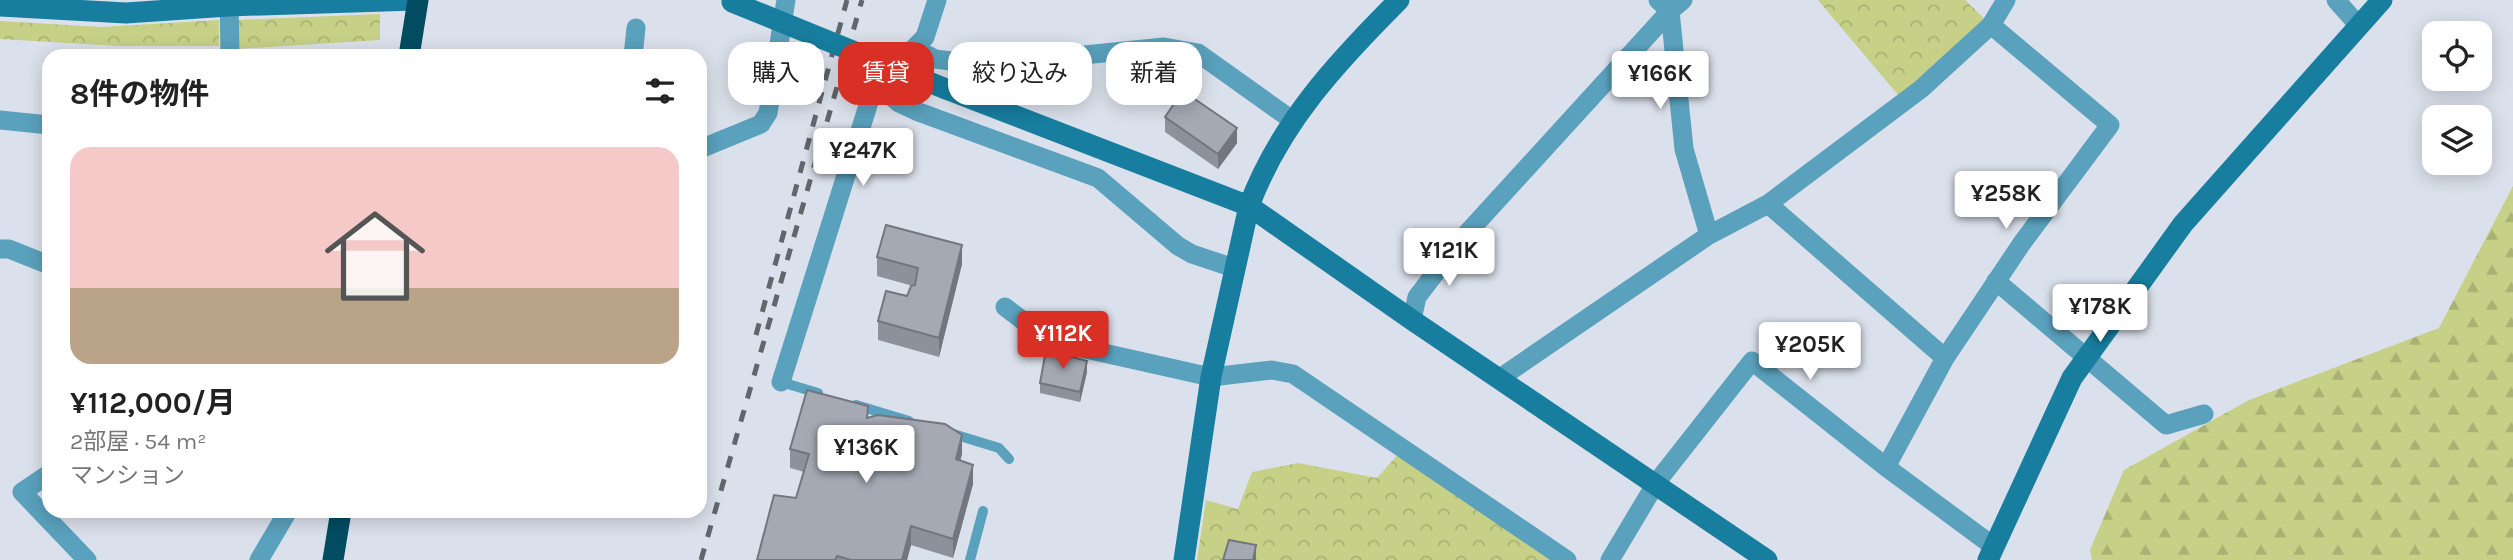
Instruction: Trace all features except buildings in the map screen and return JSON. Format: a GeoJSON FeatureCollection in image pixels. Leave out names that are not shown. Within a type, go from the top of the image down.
{"type":"FeatureCollection","features":[{"type":"Feature","properties":{"kind":"highway"},"geometry":{"type":"LineString","coordinates":[[410,49],[416,0]]}},
{"type":"Feature","properties":{"kind":"highway"},"geometry":{"type":"LineString","coordinates":[[333,560],[340,518]]}},
{"type":"Feature","properties":{"kind":"street"},"geometry":{"type":"LineString","coordinates":[[0,6],[53,5],[126,13],[229,3],[416,0]]}},
{"type":"Feature","properties":{"kind":"street"},"geometry":{"type":"LineString","coordinates":[[707,146],[761,124],[768,113],[786,0]]}},
{"type":"Feature","properties":{"kind":"street"},"geometry":{"type":"LineString","coordinates":[[920,42],[925,37],[936,0]]}},
{"type":"Feature","properties":{"kind":"street"},"geometry":{"type":"LineString","coordinates":[[1184,560],[1211,377],[1249,206],[1272,152],[1292,120],[1338,61],[1399,0]]}},
{"type":"Feature","properties":{"kind":"street"},"geometry":{"type":"LineString","coordinates":[[1500,378],[1709,235],[1768,204],[1921,89],[1991,25],[2006,0]]}},
{"type":"Feature","properties":{"kind":"street"},"geometry":{"type":"LineString","coordinates":[[2336,0],[2359,26]]}},
{"type":"Feature","properties":{"kind":"street"},"geometry":{"type":"LineString","coordinates":[[1610,560],[1656,483],[1752,361],[1991,553],[2072,378],[2183,224],[2382,0]]}},
{"type":"Feature","properties":{"kind":"street"},"geometry":{"type":"LineString","coordinates":[[729,1],[946,89],[1249,206],[1412,320],[1767,560]]}},
{"type":"Feature","properties":{"kind":"street"},"geometry":{"type":"LineString","coordinates":[[229,3],[230,49]]}},
{"type":"Feature","properties":{"kind":"street"},"geometry":{"type":"LineString","coordinates":[[1670,4],[1684,149],[1709,235]]}},
{"type":"Feature","properties":{"kind":"street"},"geometry":{"type":"LineString","coordinates":[[1412,320],[1417,297],[1459,242],[1670,4]]}},
{"type":"Feature","properties":{"kind":"street"},"geometry":{"type":"LineString","coordinates":[[1886,467],[1945,358],[1996,281],[2110,125],[1991,25]]}},
{"type":"Feature","properties":{"kind":"street"},"geometry":{"type":"LineString","coordinates":[[634,49],[636,28]]}},
{"type":"Feature","properties":{"kind":"street"},"geometry":{"type":"LineString","coordinates":[[934,58],[984,65],[1164,47],[1186,50],[1198,54],[1292,120]]}},
{"type":"Feature","properties":{"kind":"street"},"geometry":{"type":"LineString","coordinates":[[781,382],[868,105]]}},
{"type":"Feature","properties":{"kind":"street"},"geometry":{"type":"LineString","coordinates":[[903,105],[1098,177],[1178,246],[1192,254],[1234,268]]}},
{"type":"Feature","properties":{"kind":"street"},"geometry":{"type":"LineString","coordinates":[[0,120],[42,124]]}},
{"type":"Feature","properties":{"kind":"street"},"geometry":{"type":"LineString","coordinates":[[1768,204],[1945,358]]}},
{"type":"Feature","properties":{"kind":"street"},"geometry":{"type":"LineString","coordinates":[[0,249],[9,249],[42,262]]}},
{"type":"Feature","properties":{"kind":"street"},"geometry":{"type":"LineString","coordinates":[[1996,281],[2166,425],[2204,414]]}},
{"type":"Feature","properties":{"kind":"street"},"geometry":{"type":"LineString","coordinates":[[1005,307],[1050,341],[1211,377],[1272,370],[1293,374],[1567,560]]}},
{"type":"Feature","properties":{"kind":"street"},"geometry":{"type":"LineString","coordinates":[[42,479],[22,492],[42,513]]}},
{"type":"Feature","properties":{"kind":"street"},"geometry":{"type":"LineString","coordinates":[[47,518],[87,560]]}},
{"type":"Feature","properties":{"kind":"street"},"geometry":{"type":"LineString","coordinates":[[259,560],[284,518]]}},
{"type":"Feature","properties":{"kind":"lane"},"geometry":{"type":"LineString","coordinates":[[781,382],[832,397]]}},
{"type":"Feature","properties":{"kind":"lane"},"geometry":{"type":"LineString","coordinates":[[845,401],[922,425]]}},
{"type":"Feature","properties":{"kind":"lane"},"geometry":{"type":"LineString","coordinates":[[935,429],[999,448],[1009,459]]}},
{"type":"Feature","properties":{"kind":"lane"},"geometry":{"type":"LineString","coordinates":[[970,560],[983,511]]}},
{"type":"Feature","properties":{"kind":"green space"},"geometry":{"type":"Polygon","coordinates":[[[1818,0],[1965,0],[1991,25],[1904,102],[1818,0]]]}},
{"type":"Feature","properties":{"kind":"green space"},"geometry":{"type":"Polygon","coordinates":[[[380,14],[380,40],[236,49],[236,20],[380,14]]]}},
{"type":"Feature","properties":{"kind":"green space"},"geometry":{"type":"Polygon","coordinates":[[[219,20],[219,46],[118,46],[0,39],[0,21],[102,27],[219,20]]]}},
{"type":"Feature","properties":{"kind":"green space"},"geometry":{"type":"Polygon","coordinates":[[[2513,186],[2513,560],[2092,560],[2090,550],[2124,470],[2249,400],[2439,328],[2513,186]]]}},
{"type":"Feature","properties":{"kind":"green space"},"geometry":{"type":"Polygon","coordinates":[[[1400,452],[1559,560],[1197,560],[1206,500],[1238,509],[1252,472],[1298,463],[1377,478],[1400,452]]]}},
{"type":"Feature","properties":{"kind":"railway"},"geometry":{"type":"LineString","coordinates":[[756,335],[847,0]]}},
{"type":"Feature","properties":{"kind":"railway"},"geometry":{"type":"LineString","coordinates":[[701,560],[862,0]]}}]}
